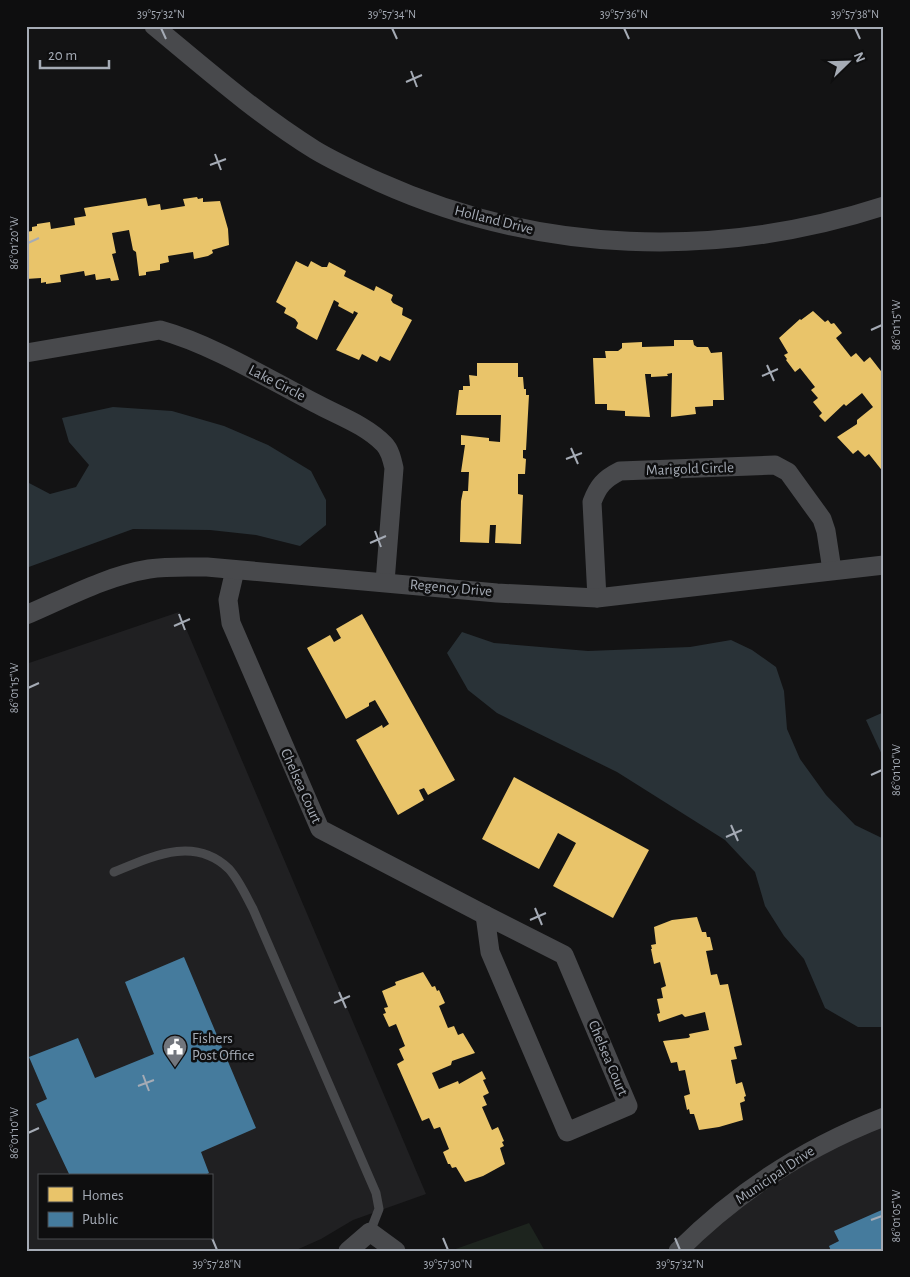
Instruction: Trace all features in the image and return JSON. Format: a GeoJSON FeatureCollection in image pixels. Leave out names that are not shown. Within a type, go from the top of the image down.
{"type":"FeatureCollection","features":[{"type":"Feature","properties":{"kind":"street","name":"Holland Drive"},"geometry":{"type":"LineString","coordinates":[[154,26],[245,101],[316,150],[422,201],[518,228],[614,242],[669,243],[730,239],[794,230],[844,219],[884,206]]}},
{"type":"Feature","properties":{"kind":"street","name":"Lake Circle"},"geometry":{"type":"LineString","coordinates":[[26,353],[160,330],[175,334],[243,366],[357,425],[384,444],[392,455],[394,468],[385,582]]}},
{"type":"Feature","properties":{"kind":"street","name":"Marigold Circle"},"geometry":{"type":"LineString","coordinates":[[597,598],[592,502],[596,490],[606,478],[620,472],[774,465],[788,472],[822,519],[826,531],[832,570]]}},
{"type":"Feature","properties":{"kind":"street","name":"Regency Drive"},"geometry":{"type":"LineString","coordinates":[[26,615],[116,577],[148,569],[189,567],[385,582],[497,593],[597,598],[884,564]]}},
{"type":"Feature","properties":{"kind":"street","name":"Chelsea Court"},"geometry":{"type":"LineString","coordinates":[[235,570],[228,600],[232,623],[320,829],[564,956],[628,1106],[567,1132],[490,952],[485,915]]}},
{"type":"Feature","properties":{"kind":"street","name":"Municipal Drive"},"geometry":{"type":"LineString","coordinates":[[678,1251],[743,1195],[791,1161],[838,1136],[884,1117]]}},
{"type":"Feature","properties":{"kind":"street"},"geometry":{"type":"LineString","coordinates":[[348,1251],[370,1232],[396,1251]]}},
{"type":"Feature","properties":{"kind":"lane"},"geometry":{"type":"LineString","coordinates":[[114,872],[156,855],[174,850],[189,850],[215,858],[234,877],[253,908],[376,1193],[379,1209],[370,1232]]}},
{"type":"Feature","properties":{"kind":"shaded area"},"geometry":{"type":"Polygon","coordinates":[[[113,407],[172,411],[224,426],[268,445],[311,471],[326,500],[326,525],[300,546],[256,535],[210,530],[133,529],[26,568],[26,446],[29,449],[29,483],[50,494],[76,487],[89,465],[69,442],[62,418],[113,407]]]}},
{"type":"Feature","properties":{"kind":"shaded area"},"geometry":{"type":"Polygon","coordinates":[[[179,612],[426,1194],[353,1220],[321,1239],[294,1251],[26,1251],[26,664],[179,612]]]}},
{"type":"Feature","properties":{"kind":"shaded area"},"geometry":{"type":"Polygon","coordinates":[[[462,632],[494,643],[588,651],[690,647],[731,640],[752,650],[776,667],[784,691],[787,729],[800,759],[826,795],[855,825],[884,839],[884,1027],[858,1027],[825,1008],[804,959],[784,936],[765,906],[755,872],[725,840],[617,772],[497,713],[468,690],[447,653],[462,632]]]}},
{"type":"Feature","properties":{"kind":"shaded area"},"geometry":{"type":"Polygon","coordinates":[[[884,712],[884,759],[866,720],[884,712]]]}},
{"type":"Feature","properties":{"kind":"shaded area"},"geometry":{"type":"Polygon","coordinates":[[[884,1122],[884,1251],[685,1251],[777,1177],[884,1122]]]}},
{"type":"Feature","properties":{"kind":"shaded area"},"geometry":{"type":"Polygon","coordinates":[[[529,1223],[545,1251],[450,1251],[529,1223]]]}},
{"type":"Feature","properties":{"kind":"building: Homes"},"geometry":{"type":"Polygon","coordinates":[[[197,197],[198,199],[203,198],[203,202],[220,201],[228,229],[229,245],[212,250],[213,253],[208,256],[194,259],[193,252],[168,256],[169,262],[160,264],[160,270],[146,272],[146,275],[139,276],[136,252],[133,250],[129,230],[112,233],[116,253],[112,254],[119,280],[111,281],[110,278],[96,280],[95,274],[85,276],[84,271],[60,275],[61,282],[46,284],[46,282],[41,283],[41,278],[26,279],[26,232],[32,231],[32,227],[37,226],[37,224],[50,222],[51,229],[75,225],[74,218],[86,216],[84,208],[146,198],[148,206],[160,204],[161,210],[185,206],[183,199],[197,197]]]}},
{"type":"Feature","properties":{"kind":"building: Homes"},"geometry":{"type":"Polygon","coordinates":[[[296,261],[308,267],[311,261],[322,267],[327,267],[329,262],[346,271],[344,276],[374,291],[376,286],[393,295],[391,300],[403,308],[402,315],[412,320],[390,361],[380,356],[377,362],[362,354],[359,360],[336,350],[358,313],[354,311],[353,314],[338,306],[339,303],[334,300],[317,340],[296,328],[298,323],[295,319],[284,313],[286,308],[276,302],[296,261]]]}},
{"type":"Feature","properties":{"kind":"building: Homes"},"geometry":{"type":"Polygon","coordinates":[[[813,311],[825,322],[828,320],[831,324],[834,323],[842,333],[836,338],[851,357],[856,353],[864,362],[870,357],[884,375],[884,473],[869,454],[865,457],[858,450],[853,454],[837,437],[857,424],[857,420],[873,407],[862,393],[846,406],[844,404],[825,422],[819,416],[822,413],[813,402],[818,398],[811,390],[815,387],[800,368],[795,372],[786,360],[784,355],[788,353],[779,338],[800,319],[813,311]]]}},
{"type":"Feature","properties":{"kind":"building: Homes"},"geometry":{"type":"Polygon","coordinates":[[[674,340],[693,340],[694,345],[697,347],[708,347],[711,353],[722,352],[724,400],[713,400],[713,406],[695,407],[696,414],[671,417],[672,373],[667,374],[668,376],[651,377],[651,374],[645,374],[650,417],[625,416],[625,411],[607,410],[607,404],[595,404],[593,358],[606,358],[605,351],[618,351],[622,348],[622,343],[642,342],[642,347],[674,346],[674,340]]]}},
{"type":"Feature","properties":{"kind":"building: Homes"},"geometry":{"type":"Polygon","coordinates":[[[477,363],[518,363],[518,377],[523,377],[526,395],[529,395],[526,450],[523,450],[523,458],[526,459],[525,474],[518,474],[518,494],[523,495],[521,544],[495,543],[496,525],[490,525],[489,543],[460,542],[461,501],[463,491],[468,491],[469,472],[461,472],[465,445],[461,445],[461,435],[489,438],[489,441],[500,442],[501,415],[456,415],[459,390],[463,390],[463,386],[470,386],[469,375],[477,376],[477,363]]]}},
{"type":"Feature","properties":{"kind":"building: Homes"},"geometry":{"type":"Polygon","coordinates":[[[362,614],[455,780],[428,795],[424,788],[419,790],[424,800],[398,815],[356,740],[382,725],[383,728],[389,724],[375,700],[369,703],[369,706],[346,719],[307,648],[330,635],[334,642],[341,638],[336,629],[362,614]]]}},
{"type":"Feature","properties":{"kind":"building: Homes"},"geometry":{"type":"Polygon","coordinates":[[[514,777],[649,850],[613,918],[553,886],[576,843],[558,833],[539,869],[482,839],[514,777]]]}},
{"type":"Feature","properties":{"kind":"building: Homes"},"geometry":{"type":"Polygon","coordinates":[[[697,917],[702,932],[706,932],[707,937],[710,937],[713,950],[706,951],[711,975],[717,974],[720,985],[728,984],[742,1045],[734,1047],[737,1059],[731,1060],[736,1084],[742,1082],[746,1096],[744,1097],[745,1101],[740,1103],[743,1120],[719,1127],[699,1130],[694,1114],[690,1114],[689,1109],[687,1110],[684,1096],[690,1094],[685,1070],[679,1071],[677,1062],[671,1063],[663,1041],[688,1038],[690,1037],[689,1034],[709,1030],[705,1012],[685,1017],[682,1014],[659,1022],[657,1014],[660,1013],[657,999],[663,998],[661,988],[666,986],[660,962],[654,964],[651,949],[651,945],[656,944],[654,927],[672,920],[697,917]]]}},
{"type":"Feature","properties":{"kind":"building: Homes"},"geometry":{"type":"Polygon","coordinates":[[[423,972],[432,987],[435,986],[437,991],[439,990],[445,1003],[439,1006],[448,1028],[454,1026],[458,1035],[463,1033],[475,1053],[452,1061],[451,1065],[432,1073],[439,1089],[458,1081],[459,1084],[482,1071],[486,1079],[483,1080],[489,1093],[483,1096],[487,1105],[482,1107],[492,1130],[498,1127],[504,1141],[502,1142],[504,1146],[500,1148],[505,1164],[483,1176],[465,1182],[456,1167],[452,1168],[448,1164],[443,1152],[449,1149],[440,1127],[434,1129],[429,1118],[422,1121],[397,1064],[404,1060],[399,1049],[405,1046],[396,1024],[389,1027],[383,1014],[386,1013],[384,1008],[388,1007],[382,991],[396,985],[395,982],[423,972]]]}},
{"type":"Feature","properties":{"kind":"building: Public","name":"Fishers Post Office"},"geometry":{"type":"Polygon","coordinates":[[[184,957],[256,1128],[201,1152],[209,1173],[207,1174],[69,1174],[36,1104],[47,1099],[29,1057],[78,1038],[95,1078],[154,1054],[125,982],[184,957]]]}},
{"type":"Feature","properties":{"kind":"building: Public"},"geometry":{"type":"Polygon","coordinates":[[[884,1209],[884,1251],[831,1251],[829,1246],[839,1241],[834,1231],[884,1209]]]}},
{"type":"Feature","properties":{"kind":"place","name":"Fishers Post Office"},"geometry":{"type":"Point","coordinates":[175,1068]}}]}
